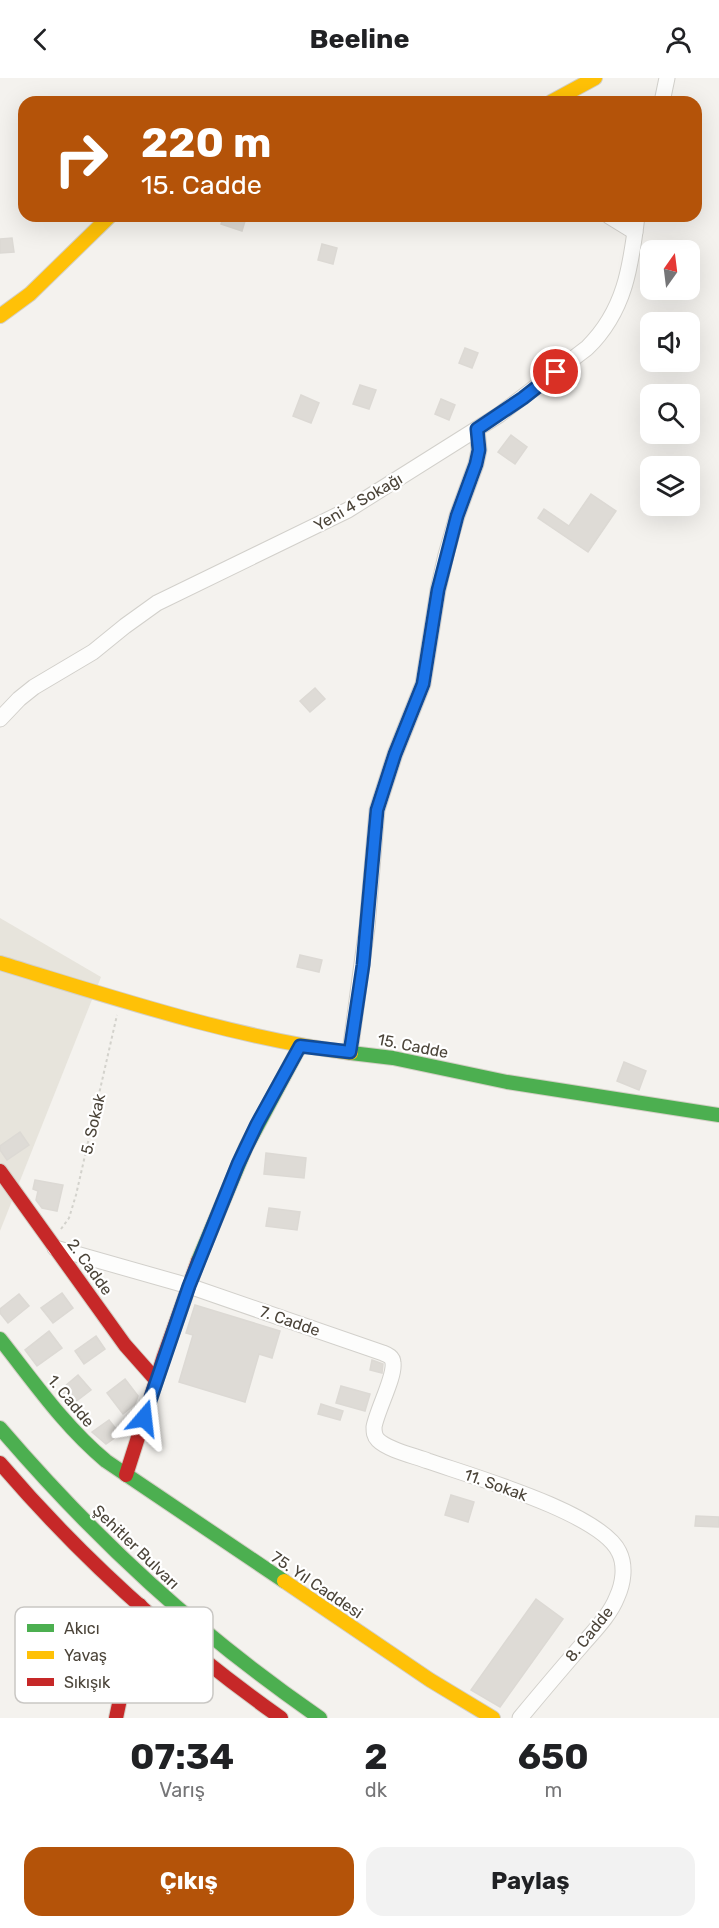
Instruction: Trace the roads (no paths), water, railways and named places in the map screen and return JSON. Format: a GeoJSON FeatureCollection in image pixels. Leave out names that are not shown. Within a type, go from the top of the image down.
{"type":"FeatureCollection","features":[{"type":"Feature","properties":{"kind":"street"},"geometry":{"type":"LineString","coordinates":[[562,96],[595,78]]}},
{"type":"Feature","properties":{"kind":"street"},"geometry":{"type":"LineString","coordinates":[[663,96],[667,78]]}},
{"type":"Feature","properties":{"kind":"street"},"geometry":{"type":"LineString","coordinates":[[0,316],[30,294],[104,222]]}},
{"type":"Feature","properties":{"kind":"street"},"geometry":{"type":"LineString","coordinates":[[619,222],[635,232]]}},
{"type":"Feature","properties":{"kind":"street","name":"Yeni 4 Sokağı"},"geometry":{"type":"LineString","coordinates":[[0,719],[34,687],[93,652],[157,603],[348,510],[523,398],[599,336],[609,322],[627,281],[637,222]]}},
{"type":"Feature","properties":{"kind":"street"},"geometry":{"type":"LineString","coordinates":[[350,1052],[363,965],[377,810],[395,754],[423,684],[438,590],[457,516],[479,450],[477,429]]}},
{"type":"Feature","properties":{"kind":"street","name":"15. Cadde"},"geometry":{"type":"LineString","coordinates":[[0,963],[189,1020],[300,1046],[432,1066],[507,1082],[719,1114]]}},
{"type":"Feature","properties":{"kind":"street"},"geometry":{"type":"LineString","coordinates":[[126,1475],[189,1286],[242,1154],[300,1046]]}},
{"type":"Feature","properties":{"kind":"street","name":"2. Cadde"},"geometry":{"type":"LineString","coordinates":[[0,1172],[125,1345],[156,1380]]}},
{"type":"Feature","properties":{"kind":"street","name":"7. Cadde"},"geometry":{"type":"LineString","coordinates":[[52,1244],[189,1286],[391,1357],[393,1362],[391,1375],[374,1427],[378,1440]]}},
{"type":"Feature","properties":{"kind":"street","name":"1. Cadde"},"geometry":{"type":"LineString","coordinates":[[0,1339],[53,1408],[84,1443],[126,1475]]}},
{"type":"Feature","properties":{"kind":"street","name":"Şehitler Bulvarı"},"geometry":{"type":"LineString","coordinates":[[0,1428],[49,1485],[143,1578],[177,1607]]}},
{"type":"Feature","properties":{"kind":"street","name":"11. Sokak"},"geometry":{"type":"LineString","coordinates":[[378,1440],[404,1453],[500,1486],[589,1522],[610,1539]]}},
{"type":"Feature","properties":{"kind":"street"},"geometry":{"type":"LineString","coordinates":[[0,1463],[56,1525],[142,1607]]}},
{"type":"Feature","properties":{"kind":"street","name":"75. Yıl Caddesi"},"geometry":{"type":"LineString","coordinates":[[126,1475],[430,1680],[493,1718]]}},
{"type":"Feature","properties":{"kind":"street","name":"8. Cadde"},"geometry":{"type":"LineString","coordinates":[[520,1718],[614,1606],[623,1564],[619,1552],[610,1539]]}},
{"type":"Feature","properties":{"kind":"street","name":"Şehitler Bulvarı"},"geometry":{"type":"LineString","coordinates":[[213,1638],[244,1665],[320,1718]]}},
{"type":"Feature","properties":{"kind":"street"},"geometry":{"type":"LineString","coordinates":[[213,1669],[281,1718]]}},
{"type":"Feature","properties":{"kind":"street"},"geometry":{"type":"LineString","coordinates":[[116,1718],[119,1703]]}}]}
